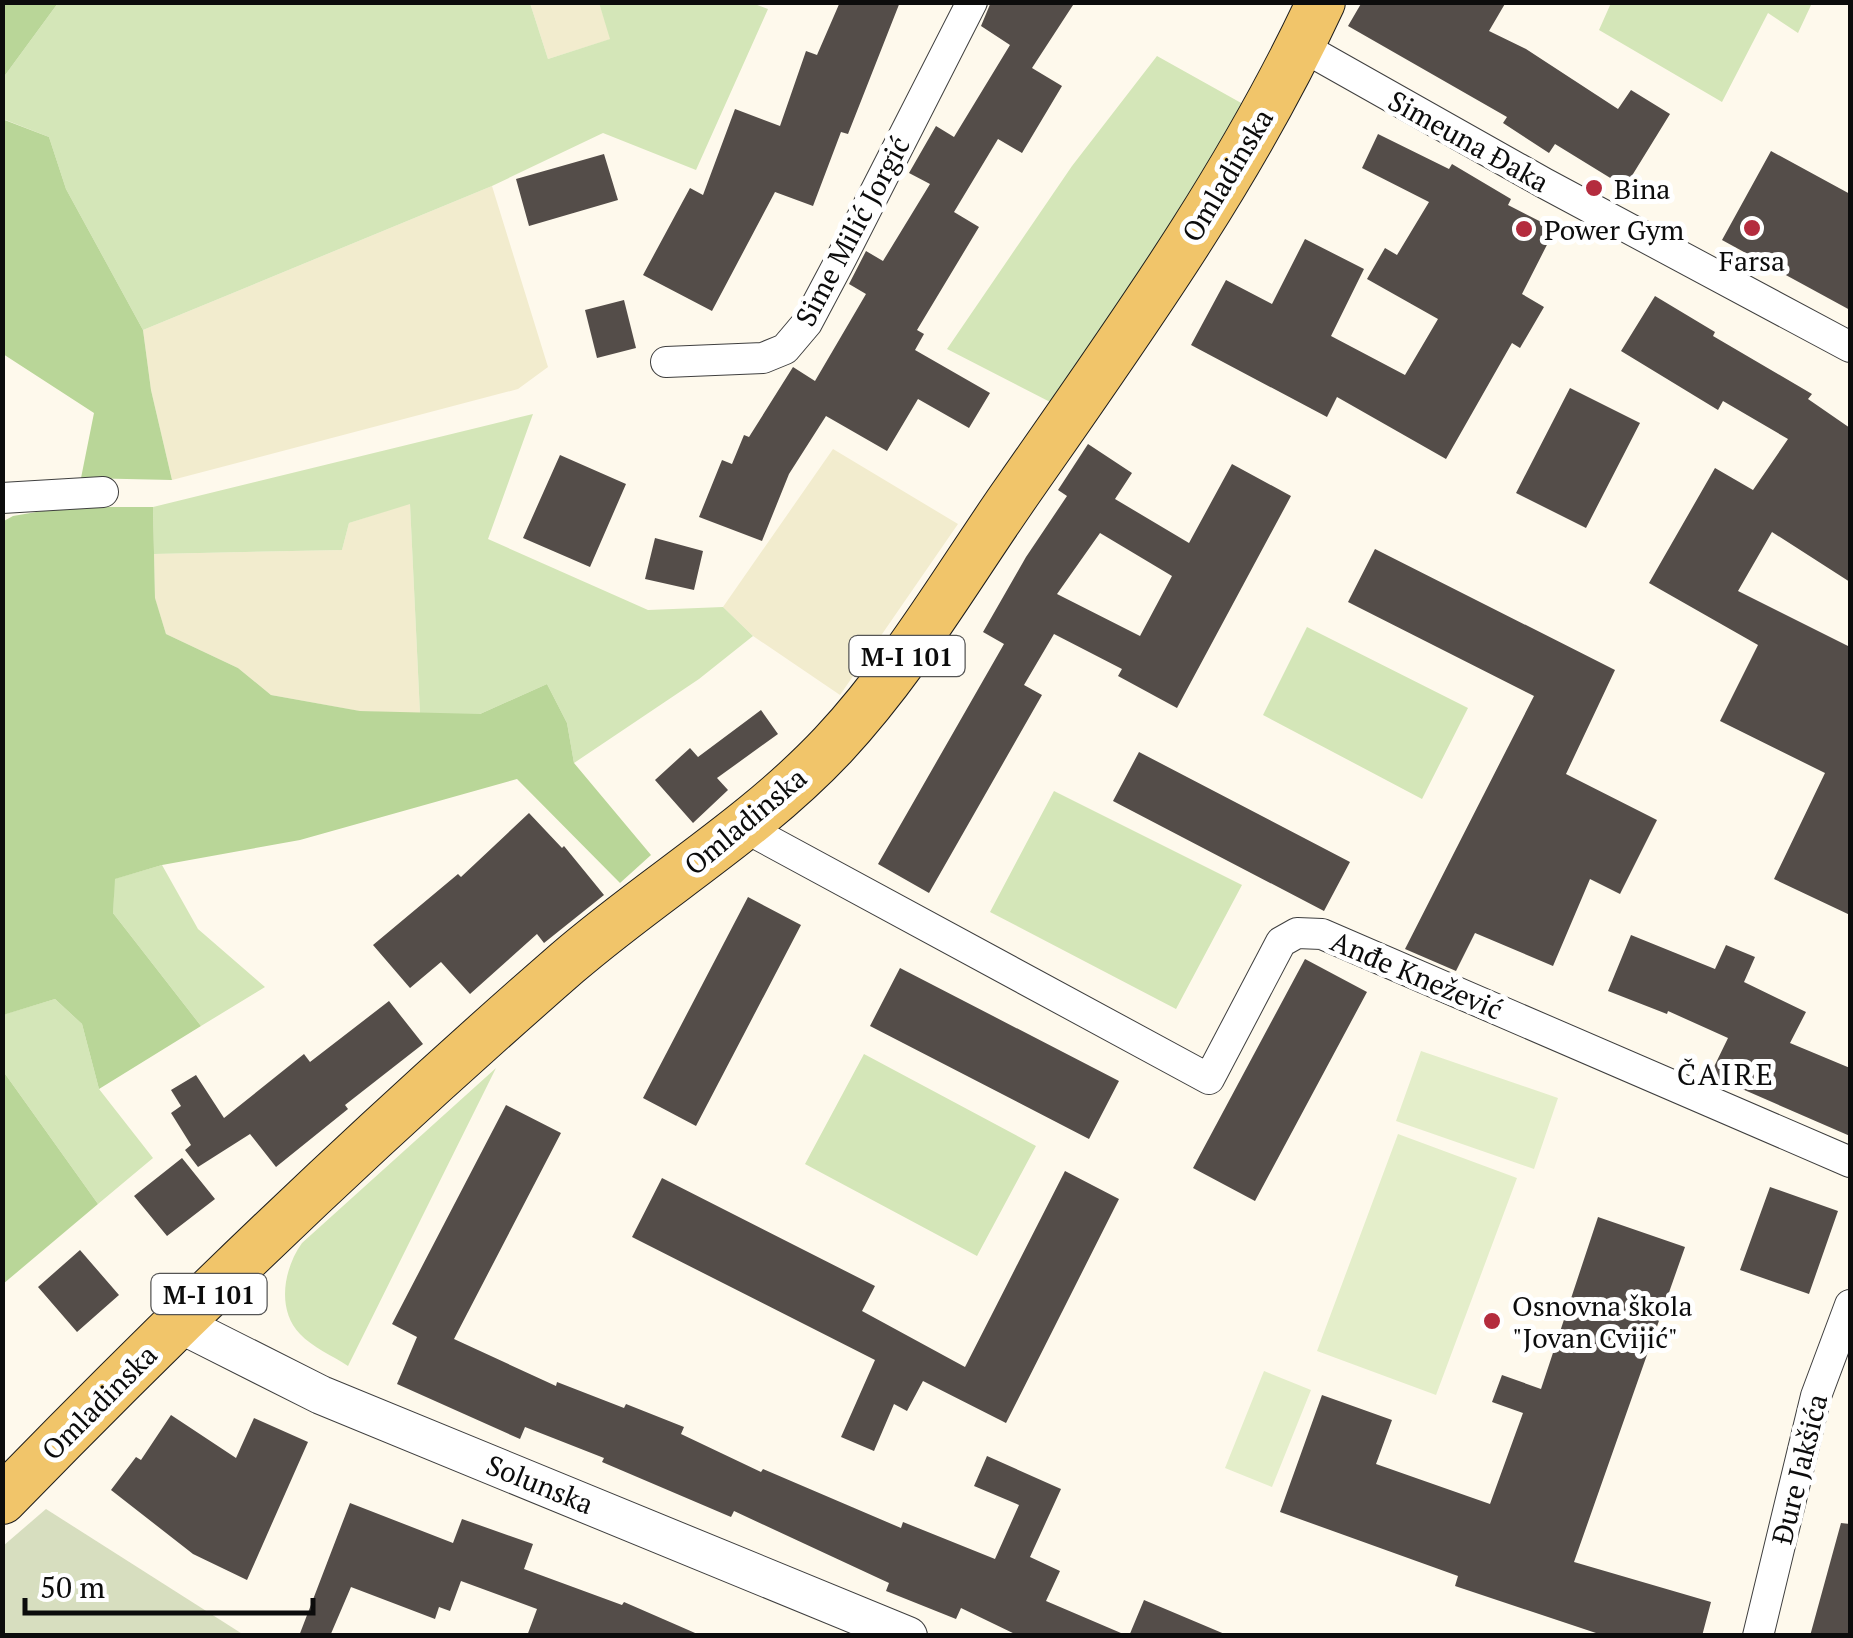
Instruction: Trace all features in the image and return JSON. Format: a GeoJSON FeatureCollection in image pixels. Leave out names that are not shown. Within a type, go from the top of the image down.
{"type":"FeatureCollection","features":[{"type":"Feature","properties":{"kind":"main road","name":"Omladinska"},"geometry":{"type":"LineString","coordinates":[[2,1500],[178,1323],[558,971],[742,826],[829,748],[925,632],[1007,506],[1142,314],[1230,174],[1321,2]]}},
{"type":"Feature","properties":{"kind":"street","name":"Sime Milić Jorgić"},"geometry":{"type":"LineString","coordinates":[[666,362],[763,358],[785,350],[807,323],[972,2]]}},
{"type":"Feature","properties":{"kind":"street","name":"Simeuna Đaka"},"geometry":{"type":"LineString","coordinates":[[1300,46],[1544,184],[1850,347]]}},
{"type":"Feature","properties":{"kind":"street"},"geometry":{"type":"LineString","coordinates":[[2,498],[103,492]]}},
{"type":"Feature","properties":{"kind":"street","name":"Anđe Knežević"},"geometry":{"type":"LineString","coordinates":[[742,826],[1209,1079],[1281,942],[1297,933],[1322,934],[1850,1162]]}},
{"type":"Feature","properties":{"kind":"street","name":"Đure Jakšića"},"geometry":{"type":"LineString","coordinates":[[1758,1636],[1816,1396],[1850,1305]]}},
{"type":"Feature","properties":{"kind":"street","name":"Solunska"},"geometry":{"type":"LineString","coordinates":[[178,1323],[321,1395],[908,1636]]}},
{"type":"Feature","properties":{"kind":"shaded area"},"geometry":{"type":"Polygon","coordinates":[[[530,3],[599,3],[611,39],[548,59],[530,3]]]}},
{"type":"Feature","properties":{"kind":"shaded area"},"geometry":{"type":"Polygon","coordinates":[[[492,186],[548,367],[518,389],[172,480],[151,390],[143,330],[492,186]]]}},
{"type":"Feature","properties":{"kind":"shaded area"},"geometry":{"type":"Polygon","coordinates":[[[833,449],[958,524],[840,695],[753,636],[723,607],[833,449]]]}},
{"type":"Feature","properties":{"kind":"shaded area"},"geometry":{"type":"Polygon","coordinates":[[[410,503],[420,714],[359,711],[271,695],[238,668],[166,634],[155,599],[154,554],[342,550],[349,523],[410,503]]]}},
{"type":"Feature","properties":{"kind":"green space"},"geometry":{"type":"Polygon","coordinates":[[[749,2],[768,9],[696,170],[603,133],[492,186],[143,330],[66,189],[49,137],[3,119],[3,78],[58,3],[530,3],[548,59],[610,39],[599,3],[749,2]]]}},
{"type":"Feature","properties":{"kind":"green space"},"geometry":{"type":"Polygon","coordinates":[[[1611,2],[1812,3],[1798,33],[1768,13],[1722,102],[1599,30],[1611,2]]]}},
{"type":"Feature","properties":{"kind":"green space"},"geometry":{"type":"Polygon","coordinates":[[[2,3],[58,3],[3,78],[2,3]]]}},
{"type":"Feature","properties":{"kind":"green space"},"geometry":{"type":"Polygon","coordinates":[[[1157,56],[1243,104],[1190,198],[1054,404],[947,349],[1072,166],[1157,56]]]}},
{"type":"Feature","properties":{"kind":"green space"},"geometry":{"type":"Polygon","coordinates":[[[2,119],[49,137],[66,189],[143,330],[151,390],[172,480],[81,478],[94,413],[3,354],[2,119]]]}},
{"type":"Feature","properties":{"kind":"green space"},"geometry":{"type":"Polygon","coordinates":[[[533,414],[488,539],[648,610],[723,607],[753,636],[699,679],[574,763],[567,723],[547,684],[480,714],[420,714],[410,504],[349,523],[342,550],[154,554],[153,507],[533,414]]]}},
{"type":"Feature","properties":{"kind":"green space"},"geometry":{"type":"Polygon","coordinates":[[[66,507],[153,507],[155,598],[166,634],[238,668],[271,695],[360,711],[480,714],[547,684],[567,723],[574,763],[651,855],[620,883],[517,779],[300,840],[162,865],[115,879],[113,913],[201,1026],[99,1089],[82,1024],[55,999],[3,1015],[2,522],[13,516],[66,507]]]}},
{"type":"Feature","properties":{"kind":"green space"},"geometry":{"type":"Polygon","coordinates":[[[1307,627],[1468,708],[1422,799],[1263,715],[1307,627]]]}},
{"type":"Feature","properties":{"kind":"green space"},"geometry":{"type":"Polygon","coordinates":[[[1054,791],[1242,885],[1176,1009],[990,912],[1054,791]]]}},
{"type":"Feature","properties":{"kind":"green space"},"geometry":{"type":"Polygon","coordinates":[[[162,865],[198,929],[265,987],[201,1026],[113,913],[114,879],[162,865]]]}},
{"type":"Feature","properties":{"kind":"green space"},"geometry":{"type":"Polygon","coordinates":[[[55,999],[82,1024],[99,1089],[153,1158],[98,1204],[3,1071],[2,1015],[55,999]]]}},
{"type":"Feature","properties":{"kind":"green space"},"geometry":{"type":"Polygon","coordinates":[[[1421,1051],[1558,1098],[1534,1169],[1396,1121],[1421,1051]]]}},
{"type":"Feature","properties":{"kind":"green space"},"geometry":{"type":"Polygon","coordinates":[[[864,1054],[1036,1146],[977,1256],[805,1164],[864,1054]]]}},
{"type":"Feature","properties":{"kind":"green space"},"geometry":{"type":"Polygon","coordinates":[[[496,1068],[348,1366],[310,1343],[292,1324],[285,1288],[296,1253],[302,1243],[496,1068]]]}},
{"type":"Feature","properties":{"kind":"green space"},"geometry":{"type":"Polygon","coordinates":[[[3,1071],[98,1204],[2,1284],[3,1071]]]}},
{"type":"Feature","properties":{"kind":"green space"},"geometry":{"type":"Polygon","coordinates":[[[1398,1134],[1517,1178],[1436,1395],[1317,1351],[1398,1134]]]}},
{"type":"Feature","properties":{"kind":"green space"},"geometry":{"type":"Polygon","coordinates":[[[1264,1371],[1311,1390],[1272,1487],[1225,1468],[1264,1371]]]}},
{"type":"Feature","properties":{"kind":"green space"},"geometry":{"type":"Polygon","coordinates":[[[46,1509],[244,1635],[3,1635],[3,1546],[46,1509]]]}},
{"type":"Feature","properties":{"kind":"building"},"geometry":{"type":"Polygon","coordinates":[[[840,2],[900,2],[848,134],[841,132],[813,206],[775,192],[712,311],[643,275],[690,188],[703,195],[735,109],[780,126],[806,51],[817,55],[840,2]]]}},
{"type":"Feature","properties":{"kind":"building"},"geometry":{"type":"Polygon","coordinates":[[[991,2],[1075,2],[1032,68],[1062,86],[1022,153],[998,139],[954,212],[979,227],[917,330],[924,334],[915,350],[990,393],[969,428],[918,399],[887,451],[826,416],[789,474],[762,541],[699,517],[722,460],[732,464],[744,435],[749,437],[793,367],[815,381],[866,294],[849,284],[866,251],[883,261],[930,184],[909,173],[936,126],[954,137],[1010,45],[981,26],[991,2]]]}},
{"type":"Feature","properties":{"kind":"building"},"geometry":{"type":"Polygon","coordinates":[[[1362,2],[1506,2],[1489,31],[1526,49],[1618,109],[1631,90],[1670,114],[1625,187],[1555,144],[1549,153],[1503,123],[1507,117],[1348,26],[1362,2]]]}},
{"type":"Feature","properties":{"kind":"building"},"geometry":{"type":"Polygon","coordinates":[[[1378,134],[1449,169],[1452,164],[1511,199],[1508,205],[1555,229],[1522,294],[1544,307],[1520,348],[1512,343],[1446,459],[1337,397],[1327,417],[1191,345],[1226,280],[1272,304],[1305,239],[1364,269],[1331,336],[1405,375],[1438,319],[1367,279],[1385,248],[1397,255],[1429,202],[1362,168],[1378,134]]]}},
{"type":"Feature","properties":{"kind":"building"},"geometry":{"type":"Polygon","coordinates":[[[1771,151],[1850,194],[1850,310],[1722,240],[1771,151]]]}},
{"type":"Feature","properties":{"kind":"building"},"geometry":{"type":"Polygon","coordinates":[[[604,154],[618,200],[529,226],[516,179],[604,154]]]}},
{"type":"Feature","properties":{"kind":"building"},"geometry":{"type":"Polygon","coordinates":[[[1655,296],[1715,332],[1713,336],[1812,394],[1808,399],[1850,428],[1850,582],[1772,532],[1738,591],[1850,647],[1850,915],[1774,879],[1825,773],[1720,721],[1758,645],[1649,583],[1715,468],[1753,490],[1788,439],[1723,401],[1718,410],[1621,351],[1655,296]]]}},
{"type":"Feature","properties":{"kind":"building"},"geometry":{"type":"Polygon","coordinates":[[[624,300],[636,348],[597,358],[585,310],[624,300]]]}},
{"type":"Feature","properties":{"kind":"building"},"geometry":{"type":"Polygon","coordinates":[[[1570,388],[1640,423],[1586,528],[1516,493],[1570,388]]]}},
{"type":"Feature","properties":{"kind":"building"},"geometry":{"type":"Polygon","coordinates":[[[1088,444],[1132,473],[1115,499],[1189,543],[1232,464],[1291,496],[1177,708],[1118,676],[1122,669],[1054,634],[1024,685],[1042,695],[929,893],[878,864],[1004,644],[983,632],[1067,496],[1058,490],[1088,444]],[[1100,533],[1057,594],[1140,636],[1172,576],[1100,533]]]}},
{"type":"Feature","properties":{"kind":"building"},"geometry":{"type":"Polygon","coordinates":[[[560,455],[626,484],[590,567],[523,538],[560,455]]]}},
{"type":"Feature","properties":{"kind":"building"},"geometry":{"type":"Polygon","coordinates":[[[655,538],[703,551],[694,590],[645,579],[655,538]]]}},
{"type":"Feature","properties":{"kind":"building"},"geometry":{"type":"Polygon","coordinates":[[[1375,549],[1615,670],[1566,774],[1657,820],[1620,894],[1590,879],[1553,966],[1475,933],[1456,971],[1405,949],[1534,696],[1348,602],[1375,549]]]}},
{"type":"Feature","properties":{"kind":"building"},"geometry":{"type":"Polygon","coordinates":[[[761,710],[778,734],[717,778],[728,790],[693,823],[655,780],[690,748],[698,757],[761,710]]]}},
{"type":"Feature","properties":{"kind":"building"},"geometry":{"type":"Polygon","coordinates":[[[1139,752],[1350,862],[1324,911],[1113,801],[1139,752]]]}},
{"type":"Feature","properties":{"kind":"building"},"geometry":{"type":"Polygon","coordinates":[[[529,813],[564,846],[604,895],[544,943],[537,934],[470,994],[441,962],[410,988],[373,945],[458,874],[461,877],[529,813]]]}},
{"type":"Feature","properties":{"kind":"building"},"geometry":{"type":"Polygon","coordinates":[[[748,897],[801,925],[696,1126],[643,1098],[748,897]]]}},
{"type":"Feature","properties":{"kind":"building"},"geometry":{"type":"Polygon","coordinates":[[[1631,935],[1715,969],[1726,945],[1755,957],[1744,982],[1806,1012],[1790,1043],[1850,1068],[1850,1136],[1710,1075],[1728,1038],[1668,1011],[1667,1014],[1608,991],[1631,935]]]}},
{"type":"Feature","properties":{"kind":"building"},"geometry":{"type":"Polygon","coordinates":[[[1305,959],[1367,992],[1255,1201],[1193,1168],[1305,959]]]}},
{"type":"Feature","properties":{"kind":"building"},"geometry":{"type":"Polygon","coordinates":[[[900,968],[1119,1081],[1089,1139],[870,1026],[900,968]]]}},
{"type":"Feature","properties":{"kind":"building"},"geometry":{"type":"Polygon","coordinates":[[[389,1001],[423,1044],[345,1105],[348,1109],[276,1167],[250,1134],[198,1167],[185,1150],[191,1145],[171,1113],[181,1106],[171,1090],[196,1075],[224,1118],[304,1054],[310,1062],[389,1001]]]}},
{"type":"Feature","properties":{"kind":"building"},"geometry":{"type":"Polygon","coordinates":[[[506,1105],[561,1133],[454,1339],[556,1386],[557,1382],[624,1408],[626,1404],[684,1427],[681,1434],[761,1472],[763,1469],[901,1528],[903,1522],[995,1559],[1019,1505],[974,1486],[987,1456],[1061,1489],[1030,1557],[1060,1571],[1046,1601],[1128,1636],[1019,1636],[961,1608],[956,1619],[886,1591],[889,1583],[734,1511],[731,1517],[602,1462],[604,1458],[525,1427],[520,1439],[397,1384],[417,1337],[392,1324],[506,1105]]]}},
{"type":"Feature","properties":{"kind":"building"},"geometry":{"type":"Polygon","coordinates":[[[182,1158],[215,1199],[167,1236],[134,1196],[182,1158]]]}},
{"type":"Feature","properties":{"kind":"building"},"geometry":{"type":"Polygon","coordinates":[[[1065,1171],[1119,1199],[1006,1423],[923,1381],[907,1411],[894,1404],[874,1451],[841,1437],[875,1360],[632,1237],[662,1178],[875,1286],[862,1311],[965,1367],[1065,1171]]]}},
{"type":"Feature","properties":{"kind":"building"},"geometry":{"type":"Polygon","coordinates":[[[1770,1187],[1838,1211],[1809,1294],[1740,1270],[1770,1187]]]}},
{"type":"Feature","properties":{"kind":"building"},"geometry":{"type":"Polygon","coordinates":[[[1598,1217],[1685,1247],[1574,1562],[1711,1602],[1702,1636],[1605,1636],[1455,1586],[1458,1576],[1280,1512],[1322,1395],[1392,1420],[1376,1464],[1490,1504],[1523,1413],[1492,1402],[1502,1375],[1541,1389],[1598,1217]]]}},
{"type":"Feature","properties":{"kind":"building"},"geometry":{"type":"Polygon","coordinates":[[[80,1250],[119,1295],[77,1332],[38,1287],[80,1250]]]}},
{"type":"Feature","properties":{"kind":"building"},"geometry":{"type":"Polygon","coordinates":[[[171,1415],[236,1458],[254,1418],[308,1442],[247,1580],[193,1554],[111,1490],[136,1457],[141,1460],[171,1415]]]}},
{"type":"Feature","properties":{"kind":"building"},"geometry":{"type":"Polygon","coordinates":[[[350,1503],[453,1543],[462,1519],[533,1544],[524,1569],[622,1605],[624,1602],[702,1636],[527,1636],[537,1609],[461,1581],[450,1611],[439,1607],[435,1619],[351,1587],[330,1636],[299,1636],[350,1503]]]}},
{"type":"Feature","properties":{"kind":"building"},"geometry":{"type":"Polygon","coordinates":[[[1841,1523],[1850,1524],[1850,1636],[1810,1636],[1841,1523]]]}},
{"type":"Feature","properties":{"kind":"building"},"geometry":{"type":"Polygon","coordinates":[[[1144,1600],[1227,1635],[1227,1636],[1129,1636],[1144,1600]]]}},
{"type":"Feature","properties":{"kind":"place","name":"Bina"},"geometry":{"type":"Point","coordinates":[1594,188]}},
{"type":"Feature","properties":{"kind":"place","name":"Farsa"},"geometry":{"type":"Point","coordinates":[1752,228]}},
{"type":"Feature","properties":{"kind":"place","name":"Power Gym"},"geometry":{"type":"Point","coordinates":[1524,229]}},
{"type":"Feature","properties":{"kind":"place","name":"Osnovna škola \"Jovan Cvijić\""},"geometry":{"type":"Point","coordinates":[1492,1321]}},
{"type":"Feature","properties":{"kind":"district","name":"ČAIRE"},"geometry":{"type":"Point","coordinates":[1726,1074]}}]}
